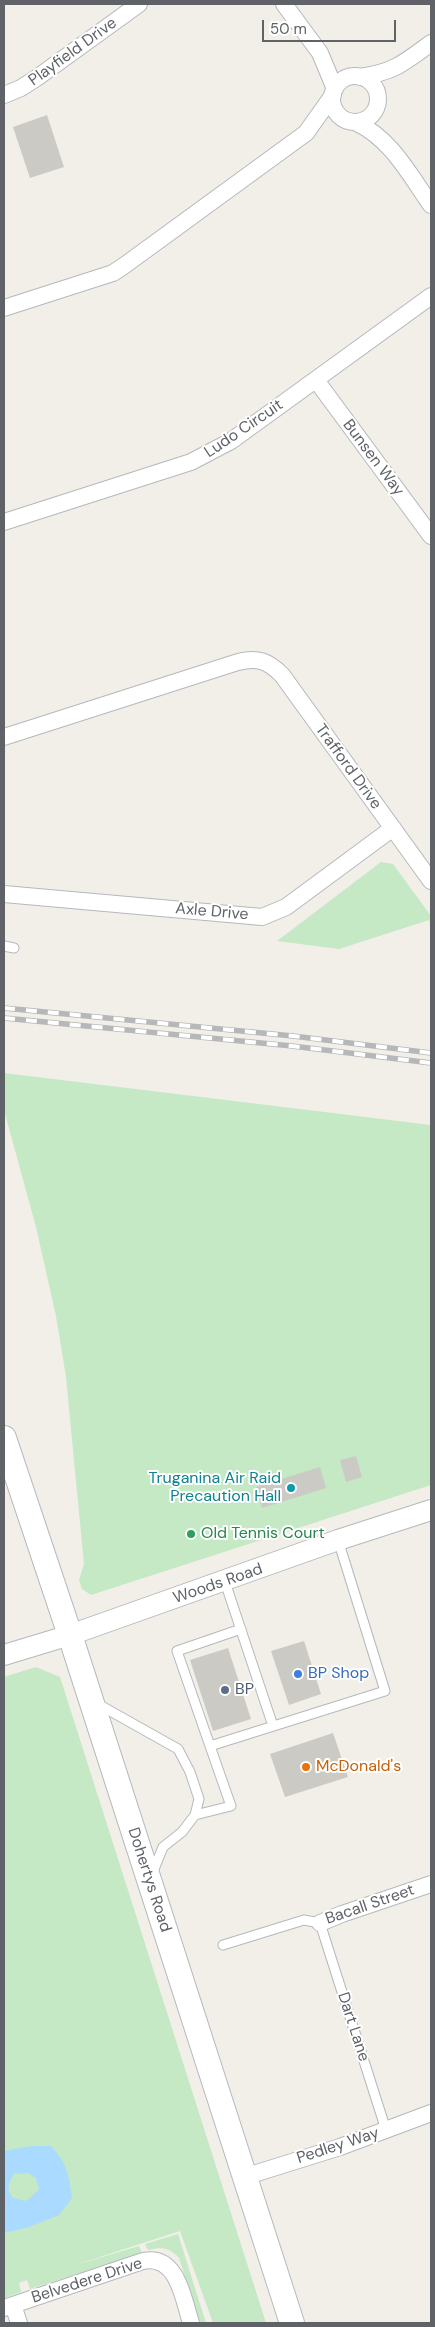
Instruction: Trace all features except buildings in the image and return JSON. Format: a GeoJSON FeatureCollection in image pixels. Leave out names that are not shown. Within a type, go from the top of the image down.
{"type":"FeatureCollection","features":[{"type":"Feature","properties":{"kind":"main road","name":"Dohertys Road"},"geometry":{"type":"LineString","coordinates":[[4,1438],[70,1635],[292,2323]]}},
{"type":"Feature","properties":{"kind":"street","name":"Playfield Drive"},"geometry":{"type":"LineString","coordinates":[[4,95],[21,88],[38,77],[139,4]]}},
{"type":"Feature","properties":{"kind":"street"},"geometry":{"type":"LineString","coordinates":[[284,4],[320,52],[339,69],[371,82],[378,101],[379,117],[388,144]]}},
{"type":"Feature","properties":{"kind":"street"},"geometry":{"type":"LineString","coordinates":[[306,133],[343,80],[398,68],[431,43]]}},
{"type":"Feature","properties":{"kind":"street"},"geometry":{"type":"LineString","coordinates":[[320,52],[334,92],[336,112],[376,134],[388,144],[431,205]]}},
{"type":"Feature","properties":{"kind":"street"},"geometry":{"type":"LineString","coordinates":[[4,308],[113,273],[306,133],[333,124],[368,119],[398,68]]}},
{"type":"Feature","properties":{"kind":"street","name":"Ludo Circuit"},"geometry":{"type":"LineString","coordinates":[[4,522],[191,462],[231,441],[431,296]]}},
{"type":"Feature","properties":{"kind":"street","name":"Bunsen Way"},"geometry":{"type":"LineString","coordinates":[[316,380],[431,536]]}},
{"type":"Feature","properties":{"kind":"street","name":"Trafford Drive"},"geometry":{"type":"LineString","coordinates":[[4,737],[238,662],[259,659],[273,666],[282,675],[392,828],[429,871]]}},
{"type":"Feature","properties":{"kind":"street","name":"Axle Drive"},"geometry":{"type":"LineString","coordinates":[[4,894],[262,917],[286,907],[392,828]]}},
{"type":"Feature","properties":{"kind":"street","name":"Woods Road"},"geometry":{"type":"LineString","coordinates":[[4,1655],[70,1635],[225,1582],[338,1540],[431,1510]]}},
{"type":"Feature","properties":{"kind":"street","name":"Bacall Street"},"geometry":{"type":"LineString","coordinates":[[320,1923],[431,1884]]}},
{"type":"Feature","properties":{"kind":"street","name":"Pedley Way"},"geometry":{"type":"LineString","coordinates":[[244,2177],[386,2130],[431,2113]]}},
{"type":"Feature","properties":{"kind":"street","name":"Belvedere Drive"},"geometry":{"type":"LineString","coordinates":[[8,2307],[143,2261],[152,2260],[165,2265],[174,2273],[190,2323]]}},
{"type":"Feature","properties":{"kind":"street"},"geometry":{"type":"LineString","coordinates":[[8,2307],[19,2323]]}},
{"type":"Feature","properties":{"kind":"lane"},"geometry":{"type":"LineString","coordinates":[[4,946],[14,948]]}},
{"type":"Feature","properties":{"kind":"lane"},"geometry":{"type":"LineString","coordinates":[[210,1746],[385,1691],[338,1540]]}},
{"type":"Feature","properties":{"kind":"lane"},"geometry":{"type":"LineString","coordinates":[[225,1582],[273,1726]]}},
{"type":"Feature","properties":{"kind":"lane"},"geometry":{"type":"LineString","coordinates":[[195,1815],[232,1806],[177,1651],[241,1629]]}},
{"type":"Feature","properties":{"kind":"lane"},"geometry":{"type":"LineString","coordinates":[[91,1701],[178,1749],[190,1772],[198,1799],[195,1815],[182,1832],[163,1847],[149,1882]]}},
{"type":"Feature","properties":{"kind":"lane","name":"Bacall Street"},"geometry":{"type":"LineString","coordinates":[[223,1945],[304,1920],[320,1923]]}},
{"type":"Feature","properties":{"kind":"lane","name":"Dart Lane"},"geometry":{"type":"LineString","coordinates":[[320,1923],[386,2130]]}},
{"type":"Feature","properties":{"kind":"green space"},"geometry":{"type":"Polygon","coordinates":[[[381,862],[393,864],[431,916],[431,927],[429,920],[339,949],[277,941],[381,862]]]}},
{"type":"Feature","properties":{"kind":"green space"},"geometry":{"type":"Polygon","coordinates":[[[4,1073],[431,1125],[431,1485],[91,1595],[82,1589],[79,1580],[84,1564],[66,1377],[56,1316],[36,1227],[4,1110],[4,1073]]]}},
{"type":"Feature","properties":{"kind":"green space"},"geometry":{"type":"Polygon","coordinates":[[[36,1667],[60,1677],[266,2323],[213,2323],[180,2231],[69,2267],[139,2246],[142,2253],[30,2289],[27,2280],[19,2283],[21,2292],[4,2298],[4,1677],[36,1667]]]}},
{"type":"Feature","properties":{"kind":"green space"},"geometry":{"type":"Polygon","coordinates":[[[178,2234],[206,2323],[200,2323],[179,2258],[165,2249],[148,2250],[145,2244],[178,2234]]]}},
{"type":"Feature","properties":{"kind":"water"},"geometry":{"type":"Polygon","coordinates":[[[32,2146],[51,2146],[61,2158],[66,2170],[72,2198],[59,2215],[29,2227],[4,2233],[4,2151],[32,2146]],[[28,2173],[14,2174],[9,2186],[9,2192],[13,2198],[26,2201],[39,2190],[36,2178],[28,2173]]]}},
{"type":"Feature","properties":{"kind":"railway"},"geometry":{"type":"LineString","coordinates":[[4,1008],[293,1036],[431,1053]]}},
{"type":"Feature","properties":{"kind":"railway"},"geometry":{"type":"LineString","coordinates":[[4,1018],[292,1046],[431,1063]]}},
{"type":"Feature","properties":{"kind":"place","name":"Truganina Air Raid Precaution Hall"},"geometry":{"type":"Point","coordinates":[291,1488]}},
{"type":"Feature","properties":{"kind":"place","name":"Old Tennis Court"},"geometry":{"type":"Point","coordinates":[191,1534]}},
{"type":"Feature","properties":{"kind":"place","name":"BP Shop"},"geometry":{"type":"Point","coordinates":[298,1674]}},
{"type":"Feature","properties":{"kind":"place","name":"BP"},"geometry":{"type":"Point","coordinates":[225,1690]}},
{"type":"Feature","properties":{"kind":"place","name":"McDonald's"},"geometry":{"type":"Point","coordinates":[306,1767]}}]}
